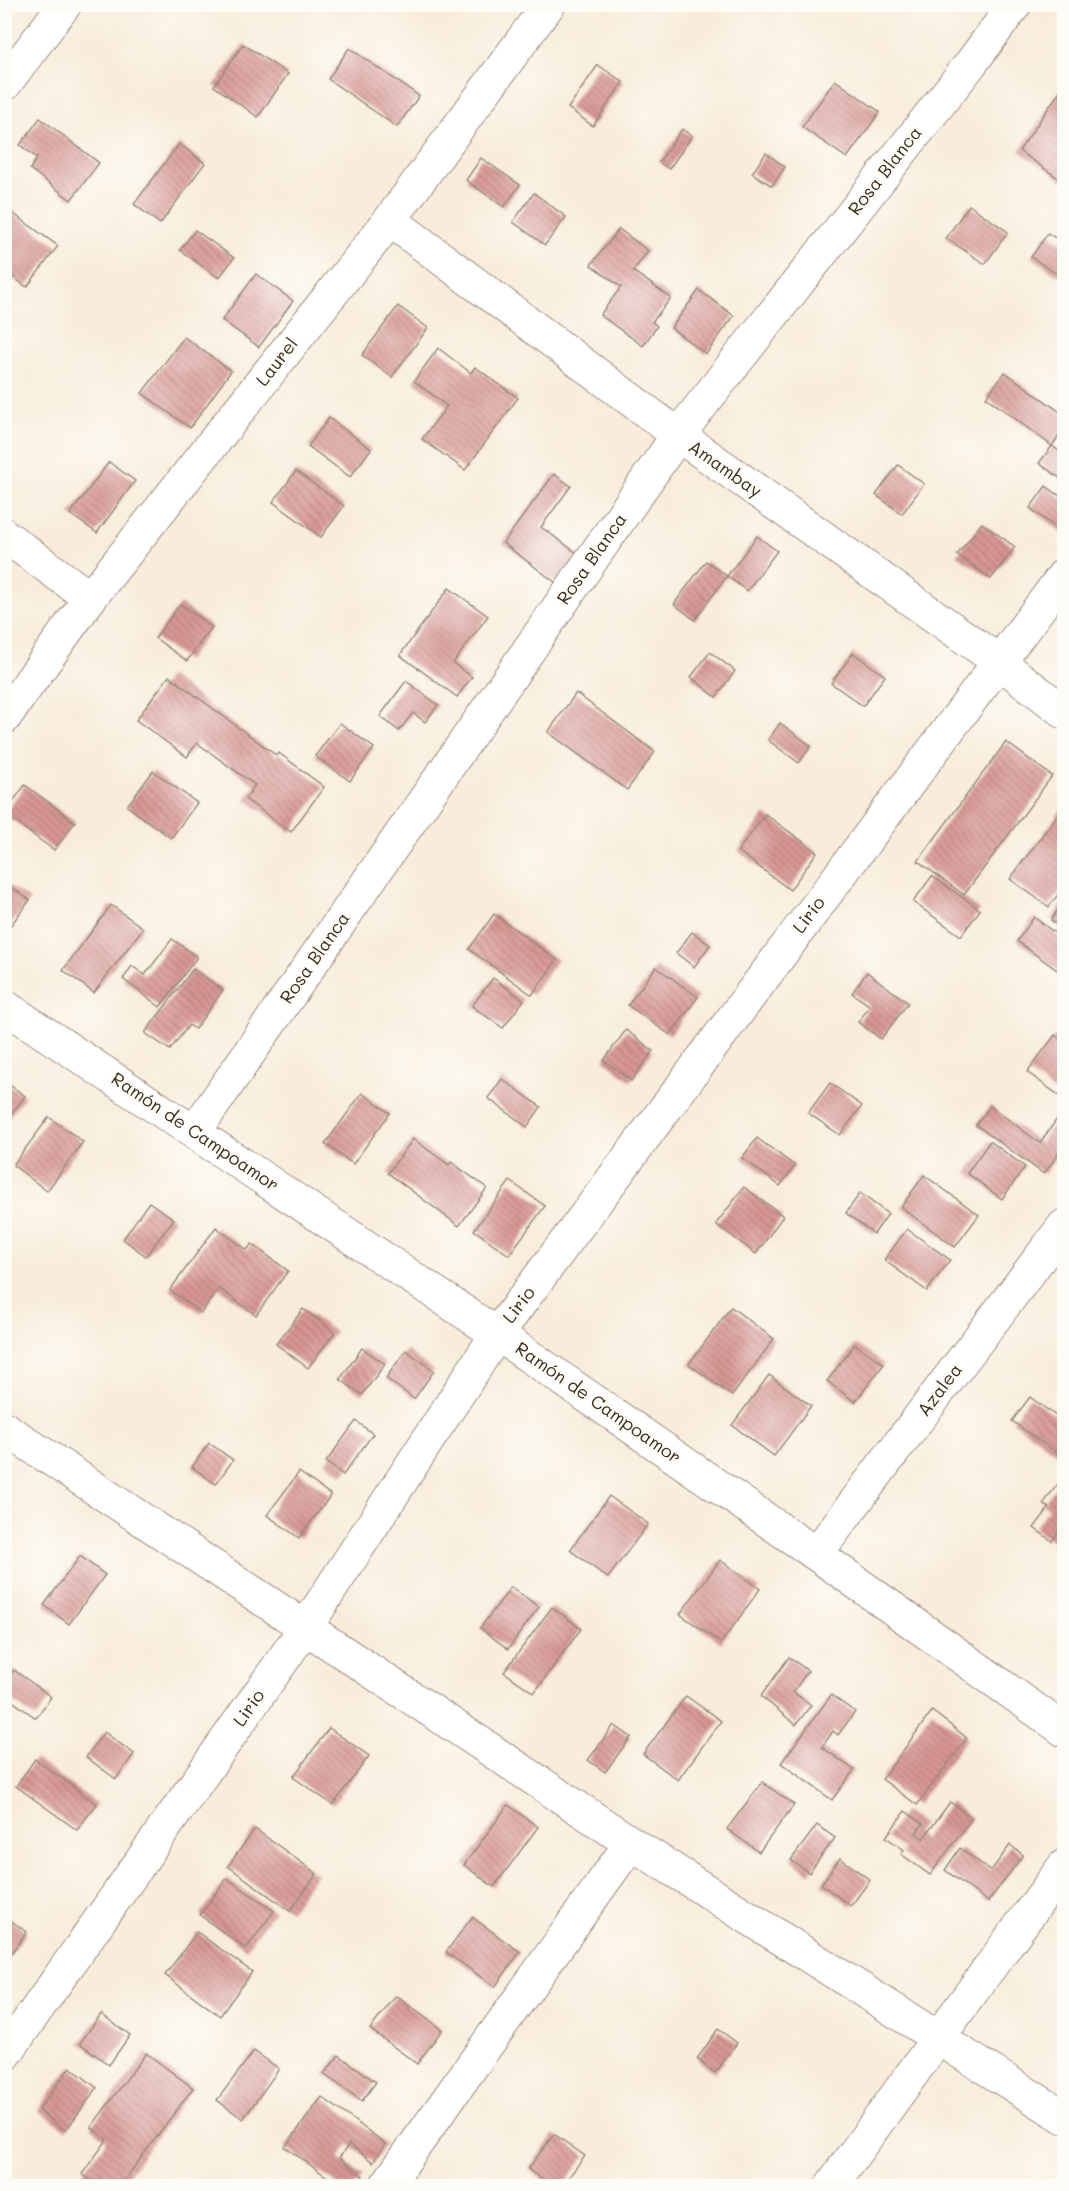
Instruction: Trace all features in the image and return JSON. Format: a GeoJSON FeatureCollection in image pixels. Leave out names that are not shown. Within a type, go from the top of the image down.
{"type":"FeatureCollection","features":[{"type":"Feature","properties":{"kind":"street"},"geometry":{"type":"LineString","coordinates":[[4,85],[65,4]]}},
{"type":"Feature","properties":{"kind":"street","name":"Laurel"},"geometry":{"type":"LineString","coordinates":[[4,718],[90,598],[390,220],[549,4]]}},
{"type":"Feature","properties":{"kind":"street","name":"Rosa Blanca"},"geometry":{"type":"LineString","coordinates":[[195,1131],[678,435],[972,62],[1015,4]]}},
{"type":"Feature","properties":{"kind":"street","name":"Amambay"},"geometry":{"type":"LineString","coordinates":[[390,220],[678,435],[1065,712]]}},
{"type":"Feature","properties":{"kind":"street"},"geometry":{"type":"LineString","coordinates":[[4,535],[90,598]]}},
{"type":"Feature","properties":{"kind":"street","name":"Lirio"},"geometry":{"type":"LineString","coordinates":[[4,2056],[306,1627],[497,1334],[1065,575]]}},
{"type":"Feature","properties":{"kind":"street","name":"Ramón de Campoamor"},"geometry":{"type":"LineString","coordinates":[[4,1006],[497,1334],[816,1554],[1065,1730]]}},
{"type":"Feature","properties":{"kind":"street","name":"Azalea"},"geometry":{"type":"LineString","coordinates":[[816,1554],[1065,1226]]}},
{"type":"Feature","properties":{"kind":"street"},"geometry":{"type":"LineString","coordinates":[[4,1428],[631,1843],[1065,2117]]}},
{"type":"Feature","properties":{"kind":"street"},"geometry":{"type":"LineString","coordinates":[[386,2187],[631,1843]]}},
{"type":"Feature","properties":{"kind":"street"},"geometry":{"type":"LineString","coordinates":[[831,2187],[1065,1866]]}},
{"type":"Feature","properties":{"kind":"building"},"geometry":{"type":"Polygon","coordinates":[[[243,44],[288,74],[258,117],[214,86],[243,44]]]}},
{"type":"Feature","properties":{"kind":"building"},"geometry":{"type":"Polygon","coordinates":[[[349,48],[419,96],[397,127],[328,79],[349,48]]]}},
{"type":"Feature","properties":{"kind":"building"},"geometry":{"type":"Polygon","coordinates":[[[598,65],[623,82],[593,126],[568,108],[598,65]]]}},
{"type":"Feature","properties":{"kind":"building"},"geometry":{"type":"Polygon","coordinates":[[[835,80],[880,112],[847,158],[802,127],[835,80]]]}},
{"type":"Feature","properties":{"kind":"building"},"geometry":{"type":"Polygon","coordinates":[[[1064,85],[1064,182],[1019,151],[1064,85]]]}},
{"type":"Feature","properties":{"kind":"building"},"geometry":{"type":"Polygon","coordinates":[[[40,118],[99,163],[71,200],[30,169],[37,158],[20,145],[40,118]]]}},
{"type":"Feature","properties":{"kind":"building"},"geometry":{"type":"Polygon","coordinates":[[[682,129],[692,136],[669,169],[659,162],[682,129]]]}},
{"type":"Feature","properties":{"kind":"building"},"geometry":{"type":"Polygon","coordinates":[[[179,144],[205,163],[160,224],[134,204],[179,144]]]}},
{"type":"Feature","properties":{"kind":"building"},"geometry":{"type":"Polygon","coordinates":[[[766,153],[785,167],[772,186],[752,173],[766,153]]]}},
{"type":"Feature","properties":{"kind":"building"},"geometry":{"type":"Polygon","coordinates":[[[481,158],[520,185],[504,207],[466,180],[481,158]]]}},
{"type":"Feature","properties":{"kind":"building"},"geometry":{"type":"Polygon","coordinates":[[[534,193],[566,217],[545,245],[513,222],[534,193]]]}},
{"type":"Feature","properties":{"kind":"building"},"geometry":{"type":"Polygon","coordinates":[[[969,205],[1008,232],[985,264],[946,238],[969,205]]]}},
{"type":"Feature","properties":{"kind":"building"},"geometry":{"type":"Polygon","coordinates":[[[4,207],[58,246],[27,287],[4,271],[4,207]]]}},
{"type":"Feature","properties":{"kind":"building"},"geometry":{"type":"Polygon","coordinates":[[[619,229],[648,251],[633,271],[671,298],[652,322],[657,326],[643,346],[600,315],[621,287],[591,265],[619,229]]]}},
{"type":"Feature","properties":{"kind":"building"},"geometry":{"type":"Polygon","coordinates":[[[195,230],[234,258],[219,278],[180,250],[195,230]]]}},
{"type":"Feature","properties":{"kind":"building"},"geometry":{"type":"Polygon","coordinates":[[[1048,233],[1064,244],[1064,272],[1061,277],[1031,257],[1048,233]]]}},
{"type":"Feature","properties":{"kind":"building"},"geometry":{"type":"Polygon","coordinates":[[[256,274],[293,301],[259,347],[222,320],[256,274]]]}},
{"type":"Feature","properties":{"kind":"building"},"geometry":{"type":"Polygon","coordinates":[[[699,290],[734,316],[706,354],[671,328],[699,290]]]}},
{"type":"Feature","properties":{"kind":"building"},"geometry":{"type":"Polygon","coordinates":[[[398,306],[428,328],[392,377],[362,355],[398,306]]]}},
{"type":"Feature","properties":{"kind":"building"},"geometry":{"type":"Polygon","coordinates":[[[184,337],[231,371],[190,428],[142,393],[184,337]]]}},
{"type":"Feature","properties":{"kind":"building"},"geometry":{"type":"Polygon","coordinates":[[[438,348],[471,373],[475,367],[518,398],[465,470],[422,439],[447,406],[414,381],[438,348]]]}},
{"type":"Feature","properties":{"kind":"building"},"geometry":{"type":"Polygon","coordinates":[[[1005,372],[1064,415],[1064,429],[1052,446],[986,397],[1005,372]]]}},
{"type":"Feature","properties":{"kind":"building"},"geometry":{"type":"Polygon","coordinates":[[[329,418],[371,449],[350,477],[308,446],[329,418]]]}},
{"type":"Feature","properties":{"kind":"building"},"geometry":{"type":"Polygon","coordinates":[[[1052,446],[1064,454],[1064,481],[1039,463],[1052,446]]]}},
{"type":"Feature","properties":{"kind":"building"},"geometry":{"type":"Polygon","coordinates":[[[109,462],[135,481],[97,533],[70,514],[109,462]]]}},
{"type":"Feature","properties":{"kind":"building"},"geometry":{"type":"Polygon","coordinates":[[[898,465],[924,484],[902,514],[876,495],[898,465]]]}},
{"type":"Feature","properties":{"kind":"building"},"geometry":{"type":"Polygon","coordinates":[[[296,471],[344,506],[321,537],[273,502],[296,471]]]}},
{"type":"Feature","properties":{"kind":"building"},"geometry":{"type":"Polygon","coordinates":[[[554,474],[571,486],[541,527],[581,556],[559,585],[503,543],[554,474]]]}},
{"type":"Feature","properties":{"kind":"building"},"geometry":{"type":"Polygon","coordinates":[[[1046,486],[1064,499],[1064,534],[1030,508],[1046,486]]]}},
{"type":"Feature","properties":{"kind":"building"},"geometry":{"type":"Polygon","coordinates":[[[982,523],[1015,547],[991,579],[957,555],[982,523]]]}},
{"type":"Feature","properties":{"kind":"building"},"geometry":{"type":"Polygon","coordinates":[[[757,536],[777,551],[747,591],[727,576],[757,536]]]}},
{"type":"Feature","properties":{"kind":"building"},"geometry":{"type":"Polygon","coordinates":[[[706,561],[727,576],[695,620],[674,604],[706,561]]]}},
{"type":"Feature","properties":{"kind":"building"},"geometry":{"type":"Polygon","coordinates":[[[449,588],[488,616],[453,663],[472,677],[457,697],[400,655],[449,588]]]}},
{"type":"Feature","properties":{"kind":"building"},"geometry":{"type":"Polygon","coordinates":[[[180,604],[212,627],[187,661],[155,638],[180,604]]]}},
{"type":"Feature","properties":{"kind":"building"},"geometry":{"type":"Polygon","coordinates":[[[710,652],[735,671],[716,697],[691,677],[710,652]]]}},
{"type":"Feature","properties":{"kind":"building"},"geometry":{"type":"Polygon","coordinates":[[[853,653],[885,676],[863,706],[831,683],[853,653]]]}},
{"type":"Feature","properties":{"kind":"building"},"geometry":{"type":"Polygon","coordinates":[[[169,676],[277,756],[279,753],[324,787],[291,832],[245,799],[255,785],[197,743],[187,757],[136,720],[169,676]]]}},
{"type":"Feature","properties":{"kind":"building"},"geometry":{"type":"Polygon","coordinates":[[[406,681],[438,705],[425,722],[413,713],[399,731],[380,716],[406,681]]]}},
{"type":"Feature","properties":{"kind":"building"},"geometry":{"type":"Polygon","coordinates":[[[576,693],[655,752],[627,790],[548,732],[576,693]]]}},
{"type":"Feature","properties":{"kind":"building"},"geometry":{"type":"Polygon","coordinates":[[[340,723],[374,748],[350,781],[315,756],[340,723]]]}},
{"type":"Feature","properties":{"kind":"building"},"geometry":{"type":"Polygon","coordinates":[[[780,723],[811,746],[799,763],[768,740],[780,723]]]}},
{"type":"Feature","properties":{"kind":"building"},"geometry":{"type":"Polygon","coordinates":[[[1006,742],[1052,776],[964,895],[918,861],[1006,742]]]}},
{"type":"Feature","properties":{"kind":"building"},"geometry":{"type":"Polygon","coordinates":[[[153,771],[197,803],[171,838],[127,806],[153,771]]]}},
{"type":"Feature","properties":{"kind":"building"},"geometry":{"type":"Polygon","coordinates":[[[25,785],[75,822],[54,850],[4,814],[25,785]]]}},
{"type":"Feature","properties":{"kind":"building"},"geometry":{"type":"Polygon","coordinates":[[[1064,806],[1064,886],[1049,907],[1010,879],[1064,806]]]}},
{"type":"Feature","properties":{"kind":"building"},"geometry":{"type":"Polygon","coordinates":[[[765,814],[817,852],[790,890],[738,851],[765,814]]]}},
{"type":"Feature","properties":{"kind":"building"},"geometry":{"type":"Polygon","coordinates":[[[932,876],[980,910],[961,936],[913,902],[932,876]]]}},
{"type":"Feature","properties":{"kind":"building"},"geometry":{"type":"Polygon","coordinates":[[[8,885],[30,900],[4,934],[4,889],[8,885]]]}},
{"type":"Feature","properties":{"kind":"building"},"geometry":{"type":"Polygon","coordinates":[[[1064,901],[1064,930],[1051,920],[1064,901]]]}},
{"type":"Feature","properties":{"kind":"building"},"geometry":{"type":"Polygon","coordinates":[[[111,905],[143,928],[94,993],[63,970],[111,905]]]}},
{"type":"Feature","properties":{"kind":"building"},"geometry":{"type":"Polygon","coordinates":[[[494,914],[557,960],[532,995],[469,949],[494,914]]]}},
{"type":"Feature","properties":{"kind":"building"},"geometry":{"type":"Polygon","coordinates":[[[1034,917],[1064,940],[1064,960],[1057,970],[1017,941],[1034,917]]]}},
{"type":"Feature","properties":{"kind":"building"},"geometry":{"type":"Polygon","coordinates":[[[692,932],[710,945],[694,967],[676,953],[692,932]]]}},
{"type":"Feature","properties":{"kind":"building"},"geometry":{"type":"Polygon","coordinates":[[[172,939],[197,957],[160,1007],[123,979],[132,966],[145,975],[172,939]]]}},
{"type":"Feature","properties":{"kind":"building"},"geometry":{"type":"Polygon","coordinates":[[[656,967],[698,997],[670,1035],[628,1005],[656,967]]]}},
{"type":"Feature","properties":{"kind":"building"},"geometry":{"type":"Polygon","coordinates":[[[193,969],[223,990],[195,1029],[189,1025],[170,1050],[145,1033],[193,969]]]}},
{"type":"Feature","properties":{"kind":"building"},"geometry":{"type":"Polygon","coordinates":[[[867,972],[908,1003],[881,1039],[858,1022],[870,1006],[852,993],[867,972]]]}},
{"type":"Feature","properties":{"kind":"building"},"geometry":{"type":"Polygon","coordinates":[[[493,978],[524,1000],[503,1028],[472,1006],[493,978]]]}},
{"type":"Feature","properties":{"kind":"building"},"geometry":{"type":"Polygon","coordinates":[[[626,1030],[653,1051],[631,1081],[604,1060],[626,1030]]]}},
{"type":"Feature","properties":{"kind":"building"},"geometry":{"type":"Polygon","coordinates":[[[1055,1035],[1064,1042],[1064,1099],[1027,1072],[1055,1035]]]}},
{"type":"Feature","properties":{"kind":"building"},"geometry":{"type":"Polygon","coordinates":[[[502,1079],[541,1107],[527,1127],[488,1098],[502,1079]]]}},
{"type":"Feature","properties":{"kind":"building"},"geometry":{"type":"Polygon","coordinates":[[[4,1081],[25,1096],[4,1124],[4,1081]]]}},
{"type":"Feature","properties":{"kind":"building"},"geometry":{"type":"Polygon","coordinates":[[[830,1083],[862,1106],[840,1135],[808,1113],[830,1083]]]}},
{"type":"Feature","properties":{"kind":"building"},"geometry":{"type":"Polygon","coordinates":[[[362,1093],[390,1113],[353,1164],[325,1144],[362,1093]]]}},
{"type":"Feature","properties":{"kind":"building"},"geometry":{"type":"Polygon","coordinates":[[[990,1106],[1040,1143],[1062,1112],[1064,1114],[1064,1146],[1044,1174],[976,1125],[990,1106]]]}},
{"type":"Feature","properties":{"kind":"building"},"geometry":{"type":"Polygon","coordinates":[[[49,1117],[83,1142],[47,1191],[13,1165],[49,1117]]]}},
{"type":"Feature","properties":{"kind":"building"},"geometry":{"type":"Polygon","coordinates":[[[757,1138],[795,1166],[780,1186],[742,1158],[757,1138]]]}},
{"type":"Feature","properties":{"kind":"building"},"geometry":{"type":"Polygon","coordinates":[[[413,1139],[449,1165],[451,1162],[487,1188],[459,1226],[388,1173],[413,1139]]]}},
{"type":"Feature","properties":{"kind":"building"},"geometry":{"type":"Polygon","coordinates":[[[990,1141],[1025,1167],[1002,1199],[967,1173],[990,1141]]]}},
{"type":"Feature","properties":{"kind":"building"},"geometry":{"type":"Polygon","coordinates":[[[924,1175],[979,1215],[955,1247],[901,1207],[924,1175]]]}},
{"type":"Feature","properties":{"kind":"building"},"geometry":{"type":"Polygon","coordinates":[[[510,1181],[545,1206],[509,1255],[474,1230],[510,1181]]]}},
{"type":"Feature","properties":{"kind":"building"},"geometry":{"type":"Polygon","coordinates":[[[744,1187],[783,1216],[756,1254],[716,1224],[744,1187]]]}},
{"type":"Feature","properties":{"kind":"building"},"geometry":{"type":"Polygon","coordinates":[[[860,1193],[888,1214],[874,1234],[846,1213],[860,1193]]]}},
{"type":"Feature","properties":{"kind":"building"},"geometry":{"type":"Polygon","coordinates":[[[149,1202],[174,1219],[146,1256],[123,1239],[149,1202]]]}},
{"type":"Feature","properties":{"kind":"building"},"geometry":{"type":"Polygon","coordinates":[[[216,1227],[247,1250],[252,1244],[288,1271],[256,1315],[219,1288],[201,1313],[170,1290],[216,1227]]]}},
{"type":"Feature","properties":{"kind":"building"},"geometry":{"type":"Polygon","coordinates":[[[907,1229],[950,1260],[927,1291],[884,1260],[907,1229]]]}},
{"type":"Feature","properties":{"kind":"building"},"geometry":{"type":"Polygon","coordinates":[[[731,1307],[774,1339],[732,1396],[689,1364],[731,1307]]]}},
{"type":"Feature","properties":{"kind":"building"},"geometry":{"type":"Polygon","coordinates":[[[303,1309],[335,1332],[308,1368],[276,1344],[303,1309]]]}},
{"type":"Feature","properties":{"kind":"building"},"geometry":{"type":"Polygon","coordinates":[[[855,1344],[884,1364],[855,1402],[827,1381],[855,1344]]]}},
{"type":"Feature","properties":{"kind":"building"},"geometry":{"type":"Polygon","coordinates":[[[362,1348],[385,1364],[362,1395],[340,1379],[362,1348]]]}},
{"type":"Feature","properties":{"kind":"building"},"geometry":{"type":"Polygon","coordinates":[[[406,1350],[434,1371],[414,1399],[386,1378],[406,1350]]]}},
{"type":"Feature","properties":{"kind":"building"},"geometry":{"type":"Polygon","coordinates":[[[769,1375],[811,1406],[774,1456],[732,1425],[769,1375]]]}},
{"type":"Feature","properties":{"kind":"building"},"geometry":{"type":"Polygon","coordinates":[[[1030,1397],[1064,1422],[1064,1443],[1057,1453],[1012,1421],[1030,1397]]]}},
{"type":"Feature","properties":{"kind":"building"},"geometry":{"type":"Polygon","coordinates":[[[356,1421],[373,1434],[343,1475],[326,1462],[356,1421]]]}},
{"type":"Feature","properties":{"kind":"building"},"geometry":{"type":"Polygon","coordinates":[[[209,1443],[233,1460],[216,1484],[192,1467],[209,1443]]]}},
{"type":"Feature","properties":{"kind":"building"},"geometry":{"type":"Polygon","coordinates":[[[299,1472],[331,1495],[299,1538],[267,1515],[299,1472]]]}},
{"type":"Feature","properties":{"kind":"building"},"geometry":{"type":"Polygon","coordinates":[[[1057,1485],[1064,1490],[1064,1524],[1052,1541],[1034,1528],[1049,1508],[1043,1504],[1057,1485]]]}},
{"type":"Feature","properties":{"kind":"building"},"geometry":{"type":"Polygon","coordinates":[[[609,1496],[648,1524],[608,1578],[570,1550],[609,1496]]]}},
{"type":"Feature","properties":{"kind":"building"},"geometry":{"type":"Polygon","coordinates":[[[80,1556],[105,1575],[69,1624],[44,1605],[80,1556]]]}},
{"type":"Feature","properties":{"kind":"building"},"geometry":{"type":"Polygon","coordinates":[[[720,1560],[760,1589],[721,1643],[680,1614],[720,1560]]]}},
{"type":"Feature","properties":{"kind":"building"},"geometry":{"type":"Polygon","coordinates":[[[511,1587],[539,1607],[508,1649],[480,1628],[511,1587]]]}},
{"type":"Feature","properties":{"kind":"building"},"geometry":{"type":"Polygon","coordinates":[[[552,1607],[581,1629],[534,1693],[504,1672],[552,1607]]]}},
{"type":"Feature","properties":{"kind":"building"},"geometry":{"type":"Polygon","coordinates":[[[789,1657],[808,1671],[793,1692],[811,1705],[796,1725],[761,1696],[789,1657]]]}},
{"type":"Feature","properties":{"kind":"building"},"geometry":{"type":"Polygon","coordinates":[[[14,1670],[51,1697],[36,1718],[4,1695],[4,1683],[14,1670]]]}},
{"type":"Feature","properties":{"kind":"building"},"geometry":{"type":"Polygon","coordinates":[[[831,1695],[855,1712],[838,1735],[833,1731],[822,1747],[854,1770],[832,1800],[781,1763],[831,1695]]]}},
{"type":"Feature","properties":{"kind":"building"},"geometry":{"type":"Polygon","coordinates":[[[686,1696],[721,1721],[678,1780],[643,1754],[686,1696]]]}},
{"type":"Feature","properties":{"kind":"building"},"geometry":{"type":"Polygon","coordinates":[[[932,1711],[967,1738],[917,1805],[882,1779],[932,1711]]]}},
{"type":"Feature","properties":{"kind":"building"},"geometry":{"type":"Polygon","coordinates":[[[614,1725],[631,1737],[605,1772],[588,1760],[614,1725]]]}},
{"type":"Feature","properties":{"kind":"building"},"geometry":{"type":"Polygon","coordinates":[[[329,1728],[369,1756],[333,1805],[293,1777],[329,1728]]]}},
{"type":"Feature","properties":{"kind":"building"},"geometry":{"type":"Polygon","coordinates":[[[104,1732],[134,1754],[116,1779],[86,1757],[104,1732]]]}},
{"type":"Feature","properties":{"kind":"building"},"geometry":{"type":"Polygon","coordinates":[[[35,1759],[97,1804],[77,1830],[16,1786],[35,1759]]]}},
{"type":"Feature","properties":{"kind":"building"},"geometry":{"type":"Polygon","coordinates":[[[762,1782],[794,1805],[759,1852],[727,1829],[762,1782]]]}},
{"type":"Feature","properties":{"kind":"building"},"geometry":{"type":"Polygon","coordinates":[[[950,1802],[972,1818],[930,1875],[901,1854],[904,1850],[886,1837],[905,1811],[923,1824],[916,1833],[923,1839],[950,1802]]]}},
{"type":"Feature","properties":{"kind":"building"},"geometry":{"type":"Polygon","coordinates":[[[508,1805],[538,1827],[494,1887],[464,1865],[508,1805]]]}},
{"type":"Feature","properties":{"kind":"building"},"geometry":{"type":"Polygon","coordinates":[[[817,1825],[835,1838],[809,1873],[791,1860],[817,1825]]]}},
{"type":"Feature","properties":{"kind":"building"},"geometry":{"type":"Polygon","coordinates":[[[255,1829],[317,1874],[290,1911],[228,1866],[255,1829]]]}},
{"type":"Feature","properties":{"kind":"building"},"geometry":{"type":"Polygon","coordinates":[[[1010,1845],[1023,1855],[988,1902],[945,1870],[960,1848],[991,1871],[1010,1845]]]}},
{"type":"Feature","properties":{"kind":"building"},"geometry":{"type":"Polygon","coordinates":[[[840,1858],[870,1880],[851,1906],[821,1884],[840,1858]]]}},
{"type":"Feature","properties":{"kind":"building"},"geometry":{"type":"Polygon","coordinates":[[[227,1878],[274,1911],[246,1949],[200,1915],[227,1878]]]}},
{"type":"Feature","properties":{"kind":"building"},"geometry":{"type":"Polygon","coordinates":[[[4,1916],[27,1932],[4,1963],[4,1916]]]}},
{"type":"Feature","properties":{"kind":"building"},"geometry":{"type":"Polygon","coordinates":[[[472,1917],[520,1952],[495,1987],[446,1952],[472,1917]]]}},
{"type":"Feature","properties":{"kind":"building"},"geometry":{"type":"Polygon","coordinates":[[[197,1932],[252,1972],[220,2016],[165,1975],[197,1932]]]}},
{"type":"Feature","properties":{"kind":"building"},"geometry":{"type":"Polygon","coordinates":[[[396,1996],[442,2030],[417,2064],[370,2029],[396,1996]]]}},
{"type":"Feature","properties":{"kind":"building"},"geometry":{"type":"Polygon","coordinates":[[[101,2014],[130,2035],[109,2065],[80,2043],[101,2014]]]}},
{"type":"Feature","properties":{"kind":"building"},"geometry":{"type":"Polygon","coordinates":[[[718,2029],[737,2043],[715,2073],[697,2059],[718,2029]]]}},
{"type":"Feature","properties":{"kind":"building"},"geometry":{"type":"Polygon","coordinates":[[[254,2051],[279,2069],[243,2119],[217,2100],[254,2051]]]}},
{"type":"Feature","properties":{"kind":"building"},"geometry":{"type":"Polygon","coordinates":[[[146,2053],[193,2088],[120,2186],[99,2186],[82,2174],[107,2140],[91,2127],[146,2053]]]}},
{"type":"Feature","properties":{"kind":"building"},"geometry":{"type":"Polygon","coordinates":[[[339,2055],[376,2082],[362,2101],[324,2074],[339,2055]]]}},
{"type":"Feature","properties":{"kind":"building"},"geometry":{"type":"Polygon","coordinates":[[[70,2067],[97,2088],[66,2130],[38,2110],[70,2067]]]}},
{"type":"Feature","properties":{"kind":"building"},"geometry":{"type":"Polygon","coordinates":[[[322,2097],[386,2144],[373,2162],[349,2144],[339,2158],[363,2176],[355,2186],[340,2186],[285,2147],[322,2097]]]}},
{"type":"Feature","properties":{"kind":"building"},"geometry":{"type":"Polygon","coordinates":[[[554,2134],[585,2156],[562,2186],[551,2186],[528,2169],[554,2134]]]}}]}
